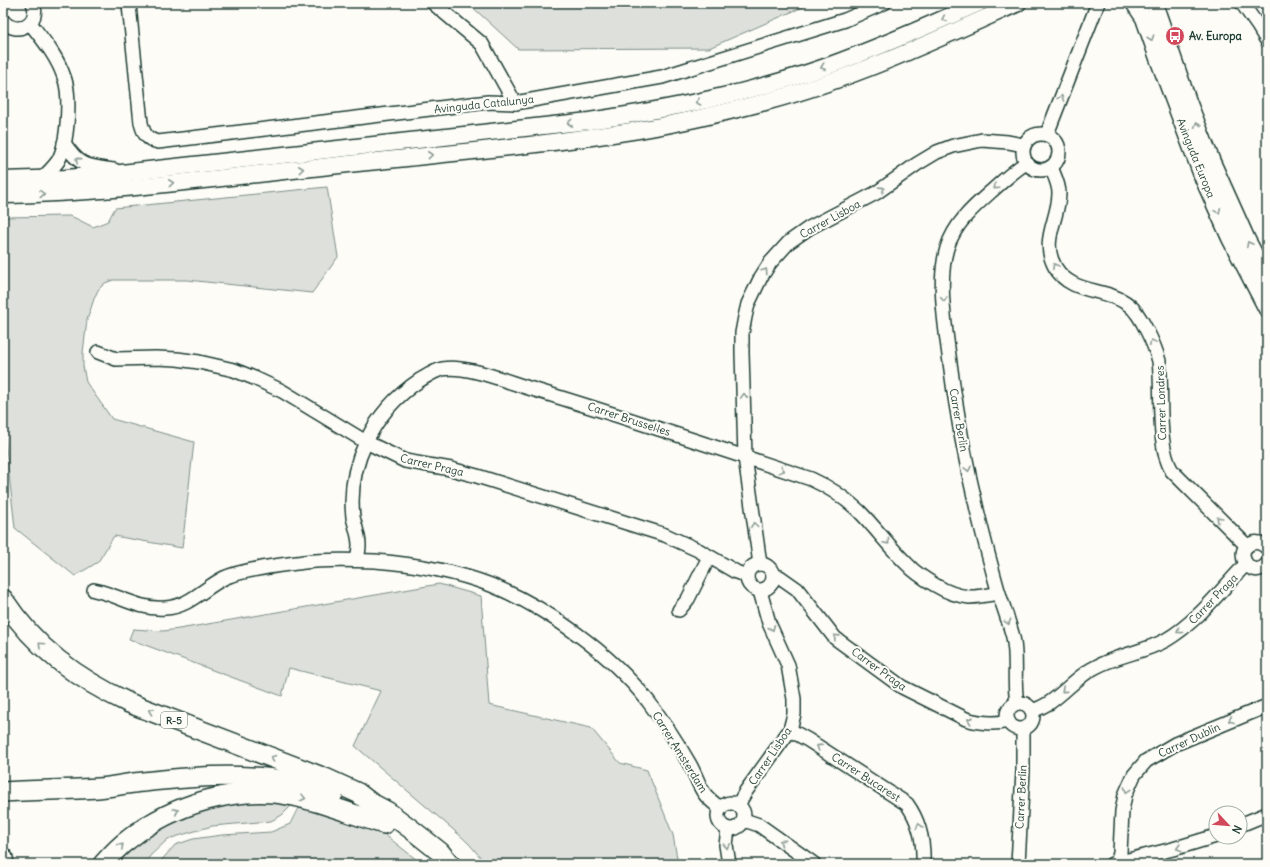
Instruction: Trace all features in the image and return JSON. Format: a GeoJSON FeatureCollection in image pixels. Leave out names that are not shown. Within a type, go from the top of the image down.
{"type":"FeatureCollection","features":[{"type":"Feature","properties":{"kind":"highway","name":"R-5"},"geometry":{"type":"LineString","coordinates":[[3,599],[24,627],[45,649],[74,673],[105,692],[129,703],[332,781],[358,793],[411,829],[440,852],[450,864]]}},
{"type":"Feature","properties":{"kind":"highway","name":"R-5"},"geometry":{"type":"LineString","coordinates":[[3,785],[32,787],[196,771],[245,771],[274,773],[298,778],[371,803]]}},
{"type":"Feature","properties":{"kind":"highway"},"geometry":{"type":"LineString","coordinates":[[3,792],[32,787],[98,788],[143,782],[212,776],[264,778],[290,781],[326,791],[367,810],[424,852],[436,864]]}},
{"type":"Feature","properties":{"kind":"highway"},"geometry":{"type":"LineString","coordinates":[[103,864],[130,838],[158,820],[187,807],[217,797],[263,792],[293,796],[328,804],[363,818],[384,824]]}},
{"type":"Feature","properties":{"kind":"highway"},"geometry":{"type":"LineString","coordinates":[[3,858],[4,864]]}},
{"type":"Feature","properties":{"kind":"main road"},"geometry":{"type":"LineString","coordinates":[[3,180],[41,179],[125,172],[589,121],[642,113],[695,103],[765,86],[824,67],[914,32],[979,3]]}},
{"type":"Feature","properties":{"kind":"main road"},"geometry":{"type":"LineString","coordinates":[[3,195],[64,193],[167,183],[613,134],[668,124],[766,102],[806,90],[895,57],[1018,3]]}},
{"type":"Feature","properties":{"kind":"main road","name":"Avinguda Europa"},"geometry":{"type":"LineString","coordinates":[[1134,3],[1144,18],[1203,178],[1230,238],[1267,309]]}},
{"type":"Feature","properties":{"kind":"main road","name":"Avinguda Europa"},"geometry":{"type":"LineString","coordinates":[[1154,3],[1187,98],[1212,162],[1247,240],[1267,278]]}},
{"type":"Feature","properties":{"kind":"street"},"geometry":{"type":"LineString","coordinates":[[3,21],[8,26],[14,28],[25,26],[30,23],[35,12],[33,3]]}},
{"type":"Feature","properties":{"kind":"street"},"geometry":{"type":"LineString","coordinates":[[433,3],[482,44],[515,103]]}},
{"type":"Feature","properties":{"kind":"street","name":"Avinguda Catalunya"},"geometry":{"type":"LineString","coordinates":[[128,4],[141,124],[145,136],[158,142],[488,102],[515,103],[662,77],[845,20],[884,3]]}},
{"type":"Feature","properties":{"kind":"street"},"geometry":{"type":"LineString","coordinates":[[1047,134],[1098,3]]}},
{"type":"Feature","properties":{"kind":"street"},"geometry":{"type":"LineString","coordinates":[[1242,3],[1267,41]]}},
{"type":"Feature","properties":{"kind":"street"},"geometry":{"type":"LineString","coordinates":[[30,23],[52,52],[65,78],[68,109],[64,143],[58,160],[51,170],[41,179]]}},
{"type":"Feature","properties":{"kind":"street"},"geometry":{"type":"LineString","coordinates":[[1034,134],[1047,134],[1056,141],[1059,153],[1058,158],[1051,167],[1044,170],[1033,169],[1026,163],[1022,154],[1023,145],[1029,137],[1034,134]]}},
{"type":"Feature","properties":{"kind":"street","name":"Carrer Lisboa"},"geometry":{"type":"LineString","coordinates":[[760,564],[745,457],[742,333],[748,304],[766,270],[789,242],[809,228],[876,193],[937,152],[954,146],[982,140],[1023,145]]}},
{"type":"Feature","properties":{"kind":"street"},"geometry":{"type":"LineString","coordinates":[[64,143],[82,164],[125,172]]}},
{"type":"Feature","properties":{"kind":"street","name":"Carrer Berlín"},"geometry":{"type":"LineString","coordinates":[[1017,703],[1015,692],[1016,656],[1014,645],[979,517],[967,467],[958,415],[946,328],[943,269],[944,259],[951,238],[965,217],[1012,172],[1026,163]]}},
{"type":"Feature","properties":{"kind":"street","name":"Carrer Londres"},"geometry":{"type":"LineString","coordinates":[[1051,167],[1059,193],[1049,239],[1050,253],[1055,267],[1070,283],[1077,287],[1111,296],[1134,309],[1156,350],[1159,361],[1163,446],[1167,463],[1172,471],[1247,546]]}},
{"type":"Feature","properties":{"kind":"street","name":"Carrer Praga"},"geometry":{"type":"LineString","coordinates":[[98,352],[116,359],[177,359],[234,370],[282,391],[366,442],[405,461],[451,469],[477,476],[665,535],[746,576]]}},
{"type":"Feature","properties":{"kind":"street","name":"Carrer Brussel·les"},"geometry":{"type":"LineString","coordinates":[[357,560],[359,545],[353,516],[353,487],[360,457],[366,442],[386,409],[401,394],[430,374],[441,369],[453,368],[475,372],[589,406],[811,479],[833,490],[859,512],[908,566],[919,575],[944,590],[956,595],[969,597],[999,592]]}},
{"type":"Feature","properties":{"kind":"street"},"geometry":{"type":"LineString","coordinates":[[1266,567],[1252,569],[1246,564],[1243,555],[1247,546],[1254,543],[1258,542],[1267,548]]}},
{"type":"Feature","properties":{"kind":"street"},"geometry":{"type":"LineString","coordinates":[[679,610],[688,599],[709,557]]}},
{"type":"Feature","properties":{"kind":"street","name":"Carrer Amsterdam"},"geometry":{"type":"LineString","coordinates":[[94,590],[111,594],[133,604],[150,608],[164,608],[179,605],[193,599],[224,578],[235,574],[306,562],[357,560],[436,569],[476,580],[503,590],[542,611],[591,644],[614,664],[646,699],[682,752],[705,793],[720,808]]}},
{"type":"Feature","properties":{"kind":"street"},"geometry":{"type":"LineString","coordinates":[[760,564],[768,566],[771,569],[773,580],[769,587],[760,591],[753,589],[747,583],[746,576],[752,566],[760,564]]}},
{"type":"Feature","properties":{"kind":"street","name":"Carrer Praga"},"geometry":{"type":"LineString","coordinates":[[1032,711],[1051,702],[1092,668],[1113,659],[1147,648],[1171,636],[1204,610],[1246,564]]}},
{"type":"Feature","properties":{"kind":"street","name":"Carrer Praga"},"geometry":{"type":"LineString","coordinates":[[773,576],[780,577],[797,588],[836,638],[902,687],[975,722],[990,724],[1008,722]]}},
{"type":"Feature","properties":{"kind":"street","name":"Carrer Lisboa"},"geometry":{"type":"LineString","coordinates":[[738,805],[746,791],[790,730],[794,714],[792,682],[788,665],[769,623],[760,591]]}},
{"type":"Feature","properties":{"kind":"street"},"geometry":{"type":"LineString","coordinates":[[1017,703],[1025,704],[1032,711],[1032,723],[1023,729],[1017,729],[1008,722],[1008,712],[1010,708],[1017,703]]}},
{"type":"Feature","properties":{"kind":"street","name":"Carrer Dublín"},"geometry":{"type":"LineString","coordinates":[[1115,864],[1120,853],[1122,811],[1125,795],[1134,775],[1146,761],[1175,744],[1267,706]]}},
{"type":"Feature","properties":{"kind":"street","name":"Carrer Berlín"},"geometry":{"type":"LineString","coordinates":[[1018,864],[1023,729]]}},
{"type":"Feature","properties":{"kind":"street","name":"Carrer Bucarest"},"geometry":{"type":"LineString","coordinates":[[790,730],[907,804],[914,813],[919,824],[923,847],[923,864]]}},
{"type":"Feature","properties":{"kind":"street"},"geometry":{"type":"LineString","coordinates":[[730,802],[738,805],[744,812],[744,820],[738,827],[728,829],[719,822],[718,813],[720,808],[730,802]]}},
{"type":"Feature","properties":{"kind":"street"},"geometry":{"type":"LineString","coordinates":[[1248,822],[1267,814]]}},
{"type":"Feature","properties":{"kind":"street"},"geometry":{"type":"LineString","coordinates":[[744,820],[759,825],[814,864]]}},
{"type":"Feature","properties":{"kind":"street"},"geometry":{"type":"LineString","coordinates":[[728,829],[726,845],[728,864]]}},
{"type":"Feature","properties":{"kind":"street"},"geometry":{"type":"LineString","coordinates":[[1115,864],[1208,838]]}},
{"type":"Feature","properties":{"kind":"shaded area"},"geometry":{"type":"Polygon","coordinates":[[[468,3],[812,3],[709,48],[518,49],[468,3]]]}},
{"type":"Feature","properties":{"kind":"shaded area"},"geometry":{"type":"Polygon","coordinates":[[[327,187],[338,257],[312,293],[187,280],[113,280],[105,283],[98,290],[87,320],[83,353],[83,366],[86,382],[112,419],[194,442],[182,548],[114,536],[98,562],[75,576],[15,528],[3,421],[3,217],[69,216],[93,227],[108,221],[115,208],[327,187]]]}},
{"type":"Feature","properties":{"kind":"shaded area"},"geometry":{"type":"Polygon","coordinates":[[[439,584],[481,596],[489,705],[591,728],[620,763],[647,770],[673,835],[678,864],[486,864],[463,838],[355,746],[381,691],[289,668],[282,696],[129,639],[133,629],[163,631],[179,629],[439,584]]]}},
{"type":"Feature","properties":{"kind":"shaded area"},"geometry":{"type":"Polygon","coordinates":[[[265,800],[292,802],[289,808],[282,815],[271,821],[212,826],[168,839],[150,856],[144,864],[115,864],[135,845],[165,826],[181,819],[197,813],[230,805],[265,800]]]}},
{"type":"Feature","properties":{"kind":"shaded area"},"geometry":{"type":"Polygon","coordinates":[[[299,806],[353,818],[384,834],[422,864],[158,864],[175,845],[193,839],[222,835],[271,832],[290,824],[299,806]]]}},
{"type":"Feature","properties":{"kind":"place","name":"Av. Europa"},"geometry":{"type":"Point","coordinates":[1175,36]}}]}
